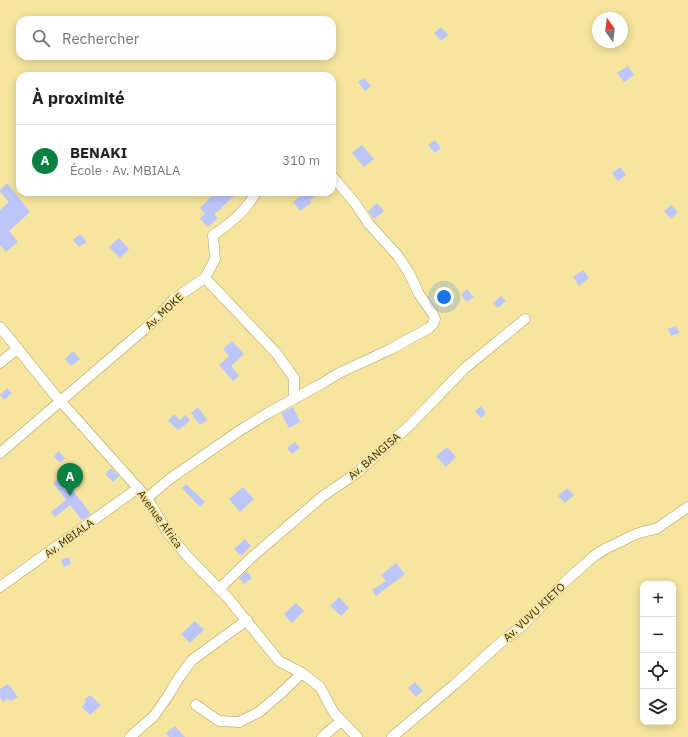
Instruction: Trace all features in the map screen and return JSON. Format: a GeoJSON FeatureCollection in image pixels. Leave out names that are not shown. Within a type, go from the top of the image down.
{"type":"FeatureCollection","features":[{"type":"Feature","properties":{"kind":"street"},"geometry":{"type":"LineString","coordinates":[[147,498],[171,478],[268,412],[339,373],[389,350],[429,328],[433,324],[435,320],[433,314],[419,294],[398,256],[369,224],[355,203],[336,181]]}},
{"type":"Feature","properties":{"kind":"street","name":"Av. MOKE"},"geometry":{"type":"LineString","coordinates":[[0,453],[154,321],[174,299],[205,278],[215,259],[213,235],[228,224],[252,200],[254,196]]}},
{"type":"Feature","properties":{"kind":"street"},"geometry":{"type":"LineString","coordinates":[[205,278],[277,354],[294,378],[294,398]]}},
{"type":"Feature","properties":{"kind":"street","name":"Av. BANGISA"},"geometry":{"type":"LineString","coordinates":[[219,589],[252,557],[323,496],[358,472],[410,425],[464,369],[525,319]]}},
{"type":"Feature","properties":{"kind":"street","name":"Avenue Africa"},"geometry":{"type":"LineString","coordinates":[[0,327],[61,401],[147,498],[168,533],[188,557],[247,620],[279,661],[302,673],[320,687],[334,713],[357,737]]}},
{"type":"Feature","properties":{"kind":"street"},"geometry":{"type":"LineString","coordinates":[[0,364],[18,348]]}},
{"type":"Feature","properties":{"kind":"street","name":"Av. MBIALA"},"geometry":{"type":"LineString","coordinates":[[0,588],[138,488]]}},
{"type":"Feature","properties":{"kind":"street","name":"Av. VUVU KIETO"},"geometry":{"type":"LineString","coordinates":[[392,737],[522,625],[567,580],[594,556],[636,534],[646,530],[656,529],[688,507]]}},
{"type":"Feature","properties":{"kind":"street"},"geometry":{"type":"LineString","coordinates":[[130,737],[154,716],[192,660],[247,620]]}},
{"type":"Feature","properties":{"kind":"street"},"geometry":{"type":"LineString","coordinates":[[196,705],[219,721],[239,722],[259,712],[302,673]]}},
{"type":"Feature","properties":{"kind":"street"},"geometry":{"type":"LineString","coordinates":[[322,737],[341,721]]}},
{"type":"Feature","properties":{"kind":"building"},"geometry":{"type":"Polygon","coordinates":[[[441,27],[448,35],[441,41],[434,33],[441,27]]]}},
{"type":"Feature","properties":{"kind":"building"},"geometry":{"type":"Polygon","coordinates":[[[628,66],[634,75],[624,82],[617,73],[628,66]]]}},
{"type":"Feature","properties":{"kind":"building"},"geometry":{"type":"Polygon","coordinates":[[[364,78],[371,86],[365,91],[358,82],[364,78]]]}},
{"type":"Feature","properties":{"kind":"building"},"geometry":{"type":"Polygon","coordinates":[[[435,140],[441,148],[435,153],[428,145],[435,140]]]}},
{"type":"Feature","properties":{"kind":"building"},"geometry":{"type":"Polygon","coordinates":[[[362,145],[374,159],[364,167],[352,153],[362,145]]]}},
{"type":"Feature","properties":{"kind":"building"},"geometry":{"type":"Polygon","coordinates":[[[620,167],[626,175],[618,181],[612,173],[620,167]]]}},
{"type":"Feature","properties":{"kind":"building"},"geometry":{"type":"Polygon","coordinates":[[[7,183],[30,212],[9,231],[18,242],[6,252],[0,245],[0,210],[9,202],[0,190],[7,183]]]}},
{"type":"Feature","properties":{"kind":"building"},"geometry":{"type":"Polygon","coordinates":[[[212,196],[234,196],[214,214],[218,219],[207,227],[200,218],[205,214],[200,208],[212,196]]]}},
{"type":"Feature","properties":{"kind":"building"},"geometry":{"type":"Polygon","coordinates":[[[300,196],[316,196],[310,200],[312,202],[300,211],[293,202],[300,196]]]}},
{"type":"Feature","properties":{"kind":"building"},"geometry":{"type":"Polygon","coordinates":[[[377,203],[384,211],[374,219],[368,211],[377,203]]]}},
{"type":"Feature","properties":{"kind":"building"},"geometry":{"type":"Polygon","coordinates":[[[671,205],[678,212],[671,219],[664,211],[671,205]]]}},
{"type":"Feature","properties":{"kind":"building"},"geometry":{"type":"Polygon","coordinates":[[[80,234],[87,242],[79,247],[73,240],[80,234]]]}},
{"type":"Feature","properties":{"kind":"building"},"geometry":{"type":"Polygon","coordinates":[[[119,238],[129,249],[120,258],[109,247],[119,238]]]}},
{"type":"Feature","properties":{"kind":"building"},"geometry":{"type":"Polygon","coordinates":[[[583,270],[589,278],[579,286],[573,277],[583,270]]]}},
{"type":"Feature","properties":{"kind":"building"},"geometry":{"type":"Polygon","coordinates":[[[467,289],[474,297],[467,302],[461,295],[467,289]]]}},
{"type":"Feature","properties":{"kind":"building"},"geometry":{"type":"Polygon","coordinates":[[[501,296],[506,301],[498,308],[493,303],[501,296]]]}},
{"type":"Feature","properties":{"kind":"building"},"geometry":{"type":"Polygon","coordinates":[[[676,326],[679,333],[671,336],[668,329],[676,326]]]}},
{"type":"Feature","properties":{"kind":"building"},"geometry":{"type":"Polygon","coordinates":[[[232,341],[244,354],[231,366],[239,376],[233,381],[219,365],[229,356],[223,349],[232,341]]]}},
{"type":"Feature","properties":{"kind":"building"},"geometry":{"type":"Polygon","coordinates":[[[73,351],[80,359],[71,366],[65,359],[73,351]]]}},
{"type":"Feature","properties":{"kind":"building"},"geometry":{"type":"Polygon","coordinates":[[[7,388],[12,393],[4,400],[0,395],[7,388]]]}},
{"type":"Feature","properties":{"kind":"building"},"geometry":{"type":"Polygon","coordinates":[[[481,406],[486,413],[481,418],[475,411],[481,406]]]}},
{"type":"Feature","properties":{"kind":"building"},"geometry":{"type":"Polygon","coordinates":[[[198,407],[207,420],[200,425],[191,413],[198,407]]]}},
{"type":"Feature","properties":{"kind":"building"},"geometry":{"type":"Polygon","coordinates":[[[293,407],[300,422],[289,428],[281,413],[293,407]]]}},
{"type":"Feature","properties":{"kind":"building"},"geometry":{"type":"Polygon","coordinates":[[[174,414],[180,420],[186,415],[190,421],[178,430],[168,421],[174,414]]]}},
{"type":"Feature","properties":{"kind":"building"},"geometry":{"type":"Polygon","coordinates":[[[295,442],[300,448],[292,454],[287,448],[295,442]]]}},
{"type":"Feature","properties":{"kind":"building"},"geometry":{"type":"Polygon","coordinates":[[[447,447],[456,457],[446,467],[436,456],[447,447]]]}},
{"type":"Feature","properties":{"kind":"building"},"geometry":{"type":"Polygon","coordinates":[[[58,451],[65,458],[61,463],[54,457],[58,451]]]}},
{"type":"Feature","properties":{"kind":"building"},"geometry":{"type":"Polygon","coordinates":[[[111,468],[119,476],[113,482],[105,474],[111,468]]]}},
{"type":"Feature","properties":{"kind":"building"},"geometry":{"type":"Polygon","coordinates":[[[62,476],[91,514],[82,520],[70,505],[55,517],[51,512],[66,500],[53,483],[62,476]]]}},
{"type":"Feature","properties":{"kind":"building"},"geometry":{"type":"Polygon","coordinates":[[[186,484],[205,502],[200,507],[182,488],[186,484]]]}},
{"type":"Feature","properties":{"kind":"building"},"geometry":{"type":"Polygon","coordinates":[[[243,487],[254,499],[240,512],[229,499],[243,487]]]}},
{"type":"Feature","properties":{"kind":"building"},"geometry":{"type":"Polygon","coordinates":[[[567,488],[574,495],[565,503],[558,496],[567,488]]]}},
{"type":"Feature","properties":{"kind":"building"},"geometry":{"type":"Polygon","coordinates":[[[245,539],[251,546],[241,556],[234,549],[245,539]]]}},
{"type":"Feature","properties":{"kind":"building"},"geometry":{"type":"Polygon","coordinates":[[[69,557],[71,564],[64,567],[61,560],[69,557]]]}},
{"type":"Feature","properties":{"kind":"building"},"geometry":{"type":"Polygon","coordinates":[[[396,563],[405,574],[376,596],[372,590],[386,581],[381,575],[396,563]]]}},
{"type":"Feature","properties":{"kind":"building"},"geometry":{"type":"Polygon","coordinates":[[[247,571],[252,578],[244,584],[239,578],[247,571]]]}},
{"type":"Feature","properties":{"kind":"building"},"geometry":{"type":"Polygon","coordinates":[[[339,597],[349,608],[341,616],[330,606],[339,597]]]}},
{"type":"Feature","properties":{"kind":"building"},"geometry":{"type":"Polygon","coordinates":[[[296,603],[304,611],[292,623],[284,614],[296,603]]]}},
{"type":"Feature","properties":{"kind":"building"},"geometry":{"type":"Polygon","coordinates":[[[195,621],[204,630],[190,643],[181,634],[195,621]]]}},
{"type":"Feature","properties":{"kind":"building"},"geometry":{"type":"Polygon","coordinates":[[[415,682],[423,691],[416,697],[408,688],[415,682]]]}},
{"type":"Feature","properties":{"kind":"building"},"geometry":{"type":"Polygon","coordinates":[[[8,684],[18,697],[10,701],[8,698],[3,702],[0,697],[0,689],[8,684]]]}},
{"type":"Feature","properties":{"kind":"building"},"geometry":{"type":"Polygon","coordinates":[[[90,695],[101,705],[90,715],[82,707],[86,702],[84,700],[90,695]]]}},
{"type":"Feature","properties":{"kind":"building"},"geometry":{"type":"Polygon","coordinates":[[[175,726],[185,737],[169,737],[166,733],[175,726]]]}},
{"type":"Feature","properties":{"kind":"place","name":"BENAKI"},"geometry":{"type":"Point","coordinates":[70,496]}}]}
